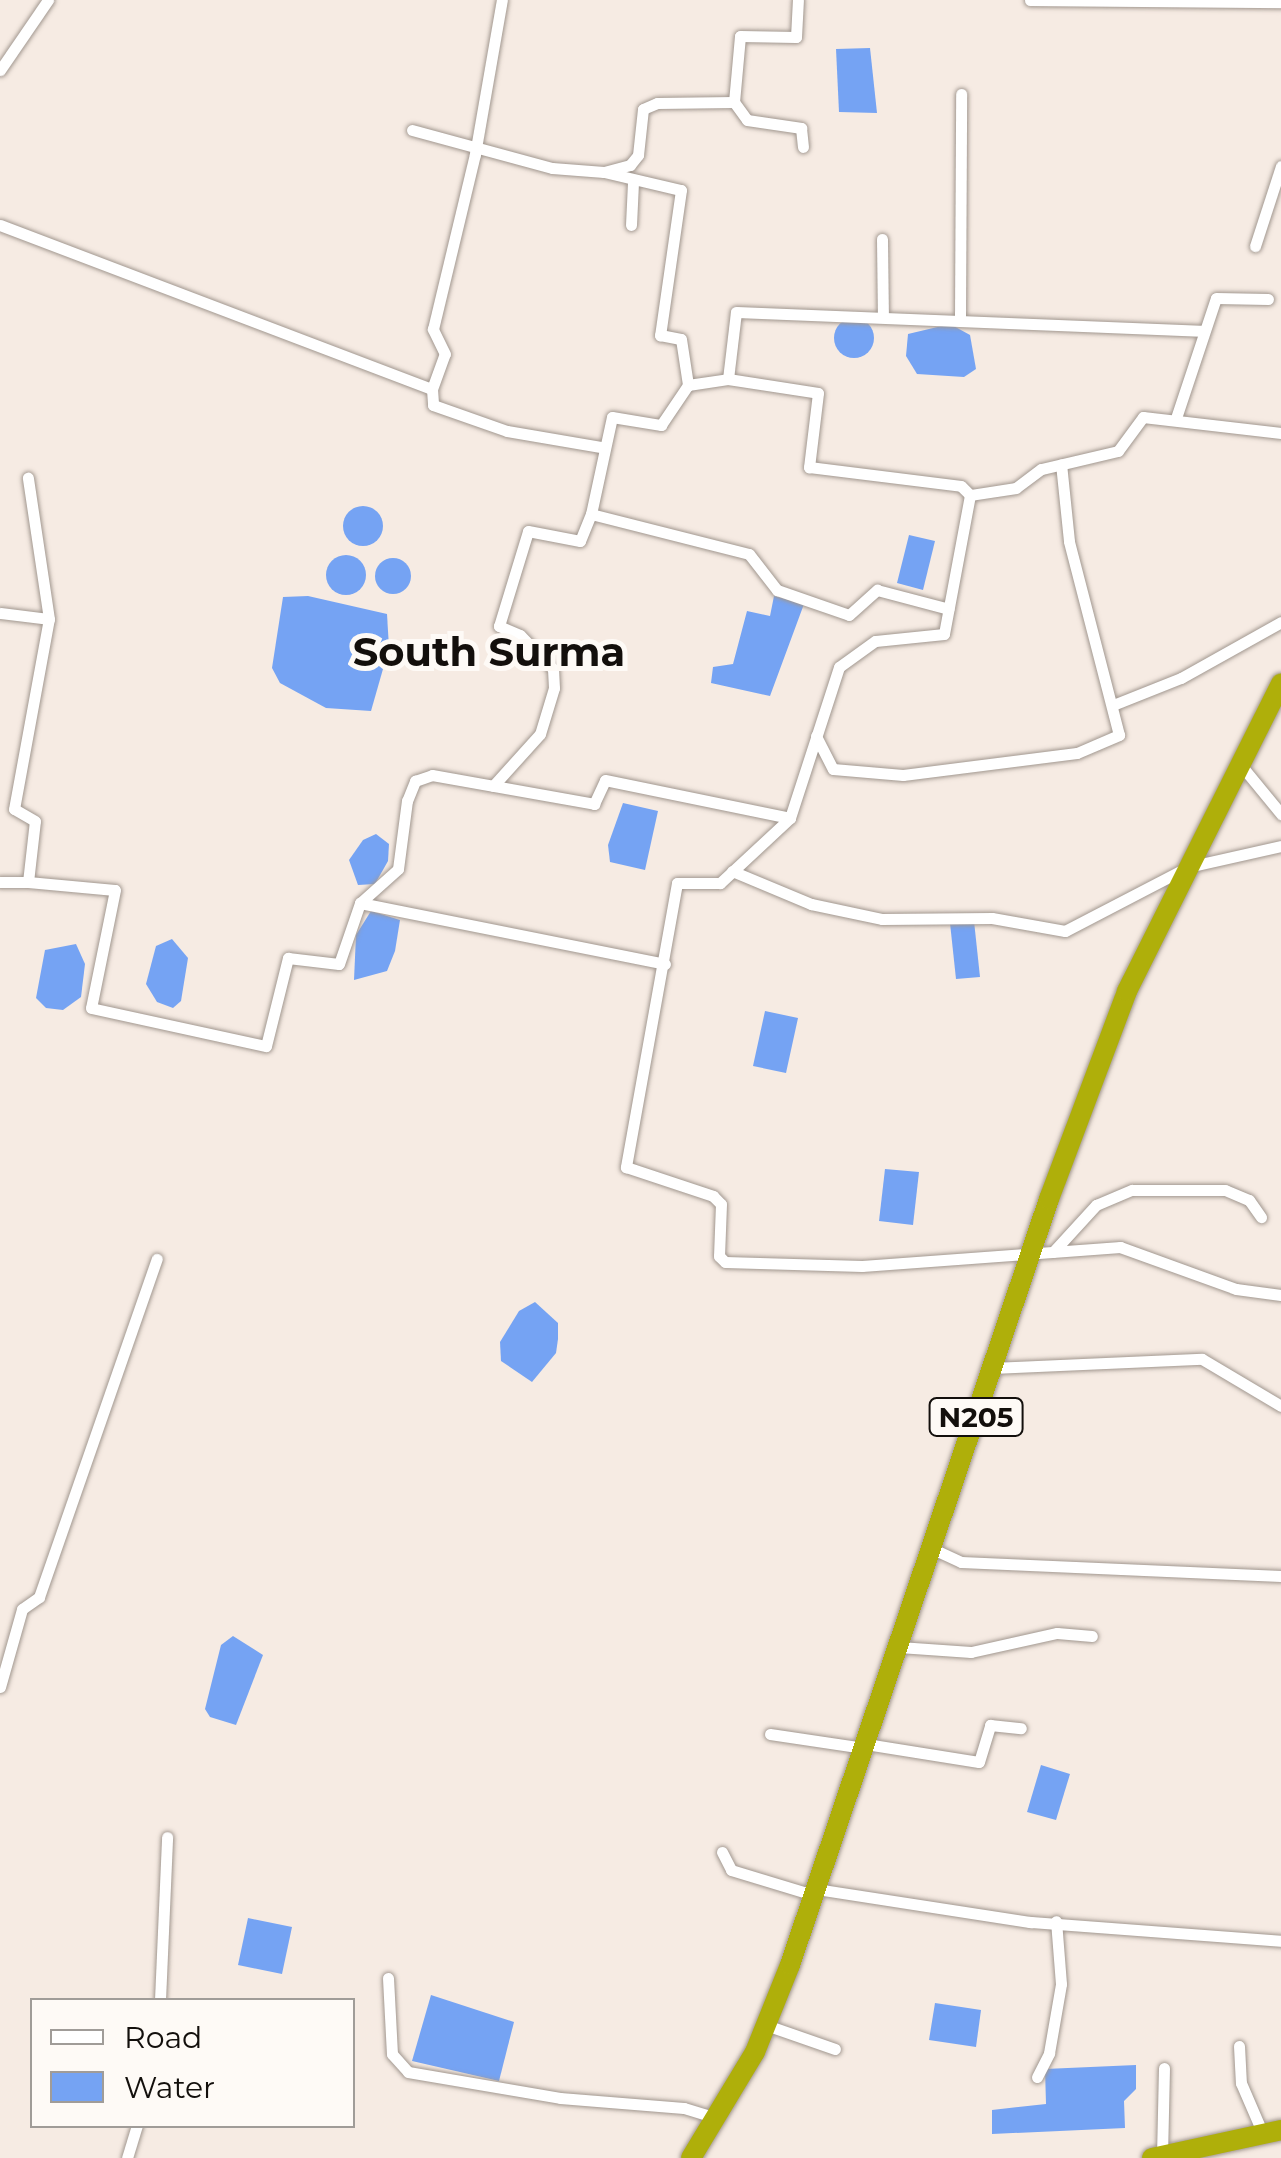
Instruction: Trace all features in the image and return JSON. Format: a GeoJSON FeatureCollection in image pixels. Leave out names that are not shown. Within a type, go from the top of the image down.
{"type":"FeatureCollection","features":[{"type":"Feature","properties":{"kind":"highway","name":"N205"},"geometry":{"type":"LineString","coordinates":[[691,2158],[766,2025],[933,1548],[1030,1254],[1121,1006],[1281,683]]}},
{"type":"Feature","properties":{"kind":"highway"},"geometry":{"type":"LineString","coordinates":[[1157,2157],[1272,2132]]}},
{"type":"Feature","properties":{"kind":"street"},"geometry":{"type":"LineString","coordinates":[[0,70],[48,0]]}},
{"type":"Feature","properties":{"kind":"street"},"geometry":{"type":"LineString","coordinates":[[502,0],[476,145],[433,328],[445,354],[432,389],[432,405],[507,430],[602,447]]}},
{"type":"Feature","properties":{"kind":"street"},"geometry":{"type":"LineString","coordinates":[[798,0],[796,37],[740,36],[734,102],[747,120],[801,128],[803,147]]}},
{"type":"Feature","properties":{"kind":"street"},"geometry":{"type":"LineString","coordinates":[[1030,0],[1280,3]]}},
{"type":"Feature","properties":{"kind":"street"},"geometry":{"type":"LineString","coordinates":[[960,318],[961,94]]}},
{"type":"Feature","properties":{"kind":"street"},"geometry":{"type":"LineString","coordinates":[[604,172],[630,165],[638,155],[642,109],[657,102],[734,102]]}},
{"type":"Feature","properties":{"kind":"street"},"geometry":{"type":"LineString","coordinates":[[412,130],[552,168],[604,172],[633,182],[682,190],[660,335],[682,339],[688,385],[661,425],[614,415],[602,447],[591,514],[580,541],[528,531],[500,626],[520,636],[554,669],[554,688],[540,734],[493,786]]}},
{"type":"Feature","properties":{"kind":"street"},"geometry":{"type":"LineString","coordinates":[[1255,246],[1281,166]]}},
{"type":"Feature","properties":{"kind":"street"},"geometry":{"type":"LineString","coordinates":[[631,224],[633,182]]}},
{"type":"Feature","properties":{"kind":"street"},"geometry":{"type":"LineString","coordinates":[[0,226],[432,389]]}},
{"type":"Feature","properties":{"kind":"street"},"geometry":{"type":"LineString","coordinates":[[882,239],[883,316]]}},
{"type":"Feature","properties":{"kind":"street"},"geometry":{"type":"LineString","coordinates":[[1176,418],[1201,331],[1216,298],[1268,299]]}},
{"type":"Feature","properties":{"kind":"street"},"geometry":{"type":"LineString","coordinates":[[728,379],[736,312],[960,318],[1201,331]]}},
{"type":"Feature","properties":{"kind":"street"},"geometry":{"type":"LineString","coordinates":[[688,385],[728,379],[818,393],[809,467],[961,486],[970,496]]}},
{"type":"Feature","properties":{"kind":"street"},"geometry":{"type":"LineString","coordinates":[[970,496],[1016,488],[1041,469],[1118,451],[1143,416],[1281,433]]}},
{"type":"Feature","properties":{"kind":"street"},"geometry":{"type":"LineString","coordinates":[[816,736],[834,769],[956,773],[1091,747],[1118,735],[1069,541],[1060,464]]}},
{"type":"Feature","properties":{"kind":"street"},"geometry":{"type":"LineString","coordinates":[[28,478],[49,619],[14,809],[35,821],[28,882]]}},
{"type":"Feature","properties":{"kind":"street"},"geometry":{"type":"LineString","coordinates":[[970,496],[944,634],[875,641],[839,667],[790,818],[720,883],[678,883],[665,964],[639,1069],[626,1167],[713,1196],[721,1204],[719,1256],[724,1262],[862,1266],[1120,1247],[1236,1290],[1281,1296]]}},
{"type":"Feature","properties":{"kind":"street"},"geometry":{"type":"LineString","coordinates":[[591,514],[748,554],[777,590],[849,615],[877,590],[949,609]]}},
{"type":"Feature","properties":{"kind":"street"},"geometry":{"type":"LineString","coordinates":[[0,613],[49,619]]}},
{"type":"Feature","properties":{"kind":"street"},"geometry":{"type":"LineString","coordinates":[[1113,706],[1181,678],[1281,622]]}},
{"type":"Feature","properties":{"kind":"street"},"geometry":{"type":"LineString","coordinates":[[1240,764],[1281,814]]}},
{"type":"Feature","properties":{"kind":"street"},"geometry":{"type":"LineString","coordinates":[[0,882],[115,890],[91,1008],[266,1046],[288,958],[339,964],[360,902],[398,869],[398,842],[415,781],[432,775],[594,804],[605,780],[790,818]]}},
{"type":"Feature","properties":{"kind":"street"},"geometry":{"type":"LineString","coordinates":[[732,871],[811,904],[882,919],[992,918],[1065,930],[1188,867],[1281,846]]}},
{"type":"Feature","properties":{"kind":"street"},"geometry":{"type":"LineString","coordinates":[[360,902],[665,964]]}},
{"type":"Feature","properties":{"kind":"street"},"geometry":{"type":"LineString","coordinates":[[1053,1252],[1096,1205],[1132,1190],[1226,1190],[1249,1200],[1261,1218]]}},
{"type":"Feature","properties":{"kind":"street"},"geometry":{"type":"LineString","coordinates":[[0,1687],[22,1609],[39,1598],[157,1259]]}},
{"type":"Feature","properties":{"kind":"street"},"geometry":{"type":"LineString","coordinates":[[992,1368],[1202,1359],[1281,1406]]}},
{"type":"Feature","properties":{"kind":"street"},"geometry":{"type":"LineString","coordinates":[[933,1548],[961,1562],[1281,1576]]}},
{"type":"Feature","properties":{"kind":"street"},"geometry":{"type":"LineString","coordinates":[[899,1647],[971,1652],[1057,1633],[1092,1636]]}},
{"type":"Feature","properties":{"kind":"street"},"geometry":{"type":"LineString","coordinates":[[770,1734],[979,1762],[990,1725],[1021,1728]]}},
{"type":"Feature","properties":{"kind":"street"},"geometry":{"type":"LineString","coordinates":[[160,1998],[167,1837]]}},
{"type":"Feature","properties":{"kind":"street"},"geometry":{"type":"LineString","coordinates":[[722,1852],[731,1870],[815,1892],[1056,1921],[1281,1941]]}},
{"type":"Feature","properties":{"kind":"street"},"geometry":{"type":"LineString","coordinates":[[1037,2077],[1048,2052],[1061,1984],[1056,1921]]}},
{"type":"Feature","properties":{"kind":"street"},"geometry":{"type":"LineString","coordinates":[[388,1978],[390,2042],[408,2072],[560,2098],[684,2108],[716,2118]]}},
{"type":"Feature","properties":{"kind":"street"},"geometry":{"type":"LineString","coordinates":[[766,2025],[836,2049]]}},
{"type":"Feature","properties":{"kind":"street"},"geometry":{"type":"LineString","coordinates":[[1238,2046],[1241,2082],[1272,2132]]}},
{"type":"Feature","properties":{"kind":"street"},"geometry":{"type":"LineString","coordinates":[[1157,2157],[1164,2068]]}},
{"type":"Feature","properties":{"kind":"street"},"geometry":{"type":"LineString","coordinates":[[127,2158],[136,2128]]}},
{"type":"Feature","properties":{"kind":"water"},"geometry":{"type":"Polygon","coordinates":[[[870,48],[877,113],[839,112],[836,49],[870,48]]]}},
{"type":"Feature","properties":{"kind":"water"},"geometry":{"type":"Polygon","coordinates":[[[854,318],[868,324],[874,338],[868,352],[854,358],[840,352],[834,338],[840,324],[854,318]]]}},
{"type":"Feature","properties":{"kind":"water"},"geometry":{"type":"Polygon","coordinates":[[[950,324],[970,335],[976,369],[964,377],[917,374],[906,356],[908,334],[950,324]]]}},
{"type":"Feature","properties":{"kind":"water"},"geometry":{"type":"Polygon","coordinates":[[[363,506],[377,512],[383,526],[377,540],[363,546],[349,540],[343,526],[349,512],[363,506]]]}},
{"type":"Feature","properties":{"kind":"water"},"geometry":{"type":"Polygon","coordinates":[[[909,535],[935,541],[923,590],[897,583],[909,535]]]}},
{"type":"Feature","properties":{"kind":"water"},"geometry":{"type":"Polygon","coordinates":[[[346,555],[360,561],[366,575],[360,589],[346,595],[332,589],[326,575],[332,561],[346,555]]]}},
{"type":"Feature","properties":{"kind":"water"},"geometry":{"type":"Polygon","coordinates":[[[393,558],[406,563],[411,576],[406,589],[393,594],[380,589],[375,576],[380,563],[393,558]]]}},
{"type":"Feature","properties":{"kind":"water"},"geometry":{"type":"Polygon","coordinates":[[[308,596],[387,614],[389,648],[371,711],[326,708],[280,683],[272,668],[283,597],[308,596]]]}},
{"type":"Feature","properties":{"kind":"water"},"geometry":{"type":"Polygon","coordinates":[[[774,596],[804,604],[770,696],[711,683],[713,667],[733,664],[747,611],[770,616],[774,596]]]}},
{"type":"Feature","properties":{"kind":"water"},"geometry":{"type":"Polygon","coordinates":[[[623,803],[658,811],[645,870],[610,862],[608,845],[623,803]]]}},
{"type":"Feature","properties":{"kind":"water"},"geometry":{"type":"Polygon","coordinates":[[[376,834],[389,844],[388,861],[375,884],[358,885],[349,860],[363,840],[376,834]]]}},
{"type":"Feature","properties":{"kind":"water"},"geometry":{"type":"Polygon","coordinates":[[[371,911],[400,920],[395,951],[387,971],[354,980],[356,935],[371,911]]]}},
{"type":"Feature","properties":{"kind":"water"},"geometry":{"type":"Polygon","coordinates":[[[974,921],[980,977],[956,979],[950,923],[974,921]]]}},
{"type":"Feature","properties":{"kind":"water"},"geometry":{"type":"Polygon","coordinates":[[[172,939],[188,958],[181,1001],[173,1008],[157,1002],[146,984],[156,946],[172,939]]]}},
{"type":"Feature","properties":{"kind":"water"},"geometry":{"type":"Polygon","coordinates":[[[76,944],[85,964],[81,997],[63,1010],[46,1008],[36,998],[45,950],[76,944]]]}},
{"type":"Feature","properties":{"kind":"water"},"geometry":{"type":"Polygon","coordinates":[[[765,1011],[798,1018],[786,1073],[753,1066],[765,1011]]]}},
{"type":"Feature","properties":{"kind":"water"},"geometry":{"type":"Polygon","coordinates":[[[885,1169],[919,1172],[913,1225],[879,1221],[885,1169]]]}},
{"type":"Feature","properties":{"kind":"water"},"geometry":{"type":"Polygon","coordinates":[[[535,1302],[558,1323],[558,1339],[556,1353],[532,1382],[501,1361],[500,1342],[519,1311],[535,1302]]]}},
{"type":"Feature","properties":{"kind":"water"},"geometry":{"type":"Polygon","coordinates":[[[233,1636],[263,1655],[236,1725],[210,1717],[205,1709],[221,1645],[233,1636]]]}},
{"type":"Feature","properties":{"kind":"water"},"geometry":{"type":"Polygon","coordinates":[[[1041,1765],[1070,1774],[1056,1820],[1027,1812],[1041,1765]]]}},
{"type":"Feature","properties":{"kind":"water"},"geometry":{"type":"Polygon","coordinates":[[[248,1918],[292,1927],[282,1974],[238,1965],[248,1918]]]}},
{"type":"Feature","properties":{"kind":"water"},"geometry":{"type":"Polygon","coordinates":[[[431,1995],[514,2022],[499,2081],[412,2061],[431,1995]]]}},
{"type":"Feature","properties":{"kind":"water"},"geometry":{"type":"Polygon","coordinates":[[[935,2003],[981,2010],[976,2047],[929,2040],[935,2003]]]}},
{"type":"Feature","properties":{"kind":"water"},"geometry":{"type":"Polygon","coordinates":[[[1136,2065],[1136,2089],[1124,2101],[1125,2128],[992,2134],[992,2110],[1046,2104],[1045,2069],[1136,2065]]]}},
{"type":"Feature","properties":{"kind":"district","name":"South Surma"},"geometry":{"type":"Point","coordinates":[489,652]}}]}
